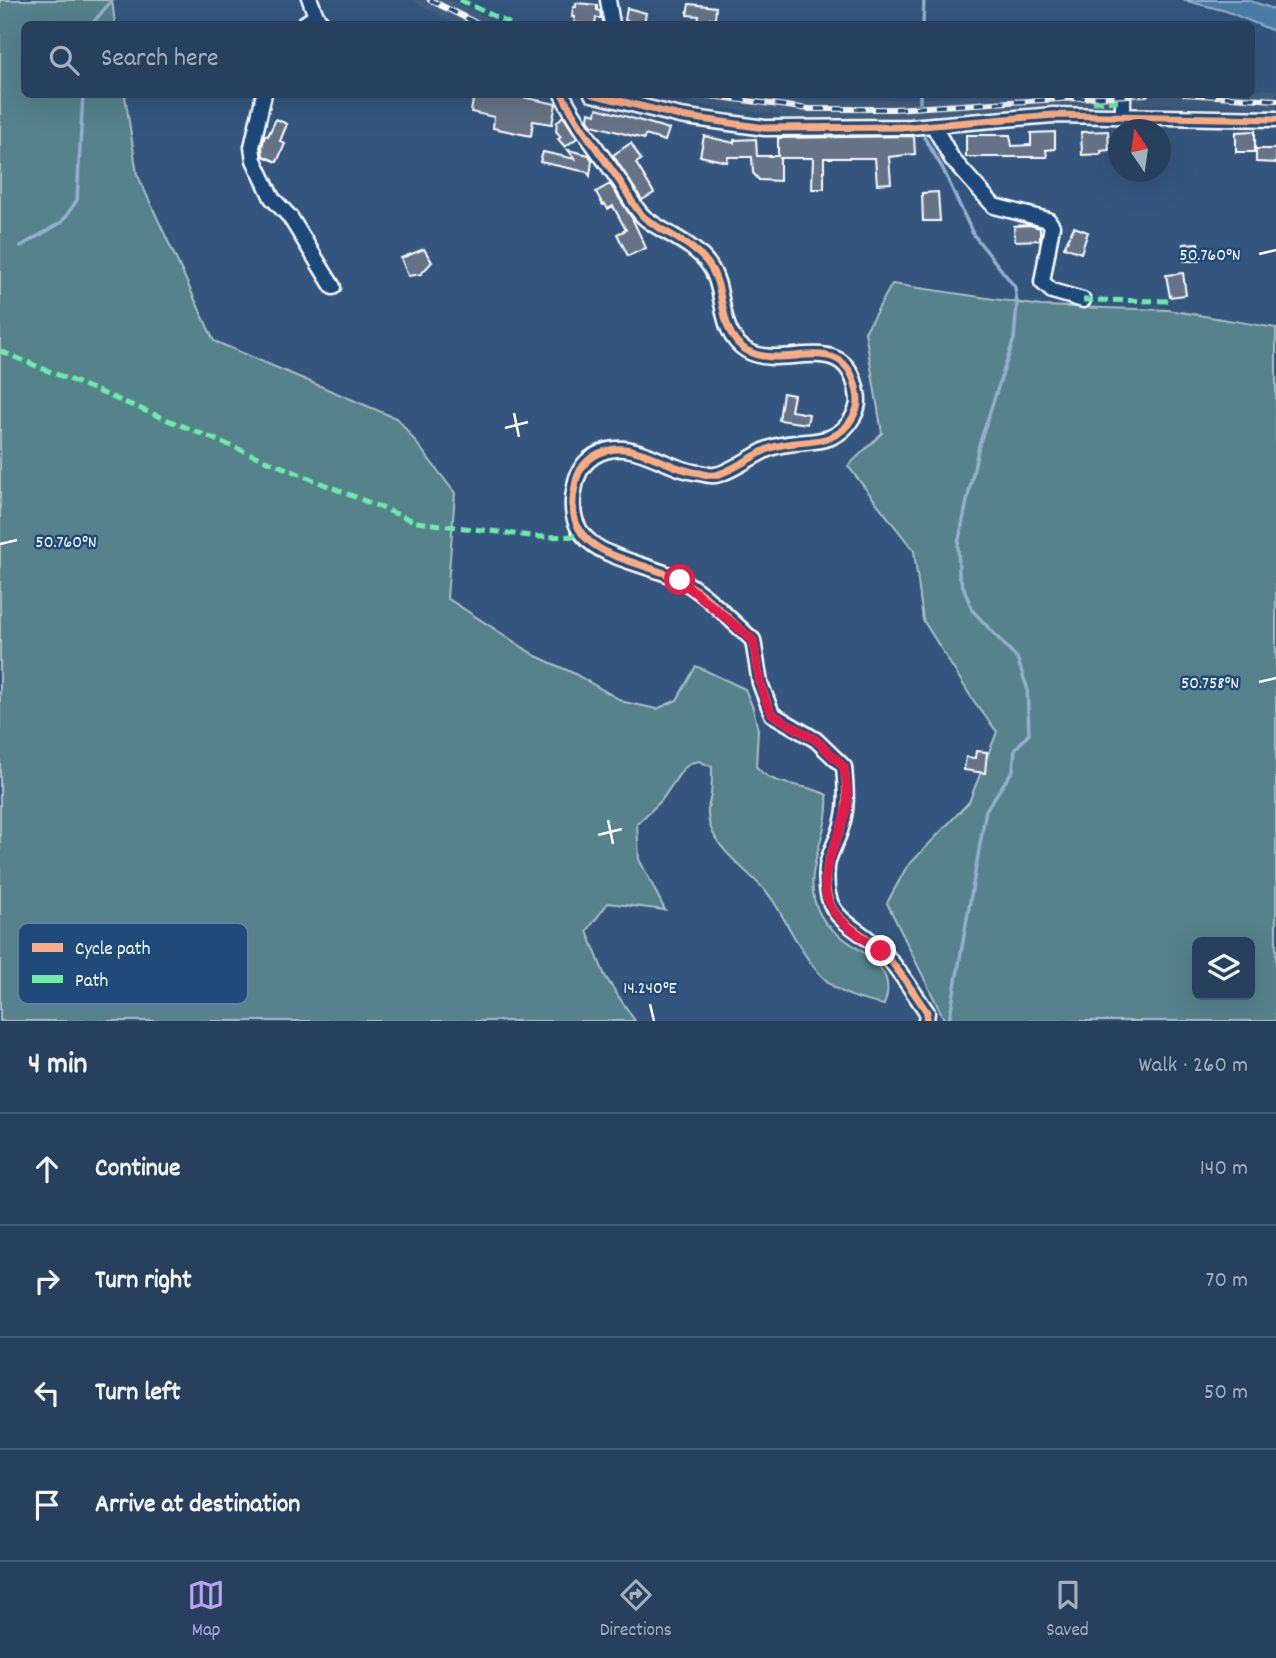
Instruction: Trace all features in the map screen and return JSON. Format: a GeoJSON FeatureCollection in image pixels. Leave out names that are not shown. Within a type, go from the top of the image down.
{"type":"FeatureCollection","features":[{"type":"Feature","properties":{"kind":"street"},"geometry":{"type":"LineString","coordinates":[[310,0],[314,21]]}},
{"type":"Feature","properties":{"kind":"street"},"geometry":{"type":"LineString","coordinates":[[608,0],[607,8],[611,21]]}},
{"type":"Feature","properties":{"kind":"street"},"geometry":{"type":"LineString","coordinates":[[263,98],[252,147],[254,160],[272,198],[290,217],[333,287]]}},
{"type":"Feature","properties":{"kind":"street"},"geometry":{"type":"LineString","coordinates":[[565,98],[643,217],[704,257],[716,275],[727,325],[737,343],[750,352],[771,356],[821,354],[839,359],[851,370],[858,407],[839,435],[814,442],[771,447],[716,475],[694,472],[627,447],[603,451],[586,461],[577,476],[572,500],[576,522],[583,536],[597,549],[680,580],[753,640],[760,683],[772,714],[816,740],[844,767],[848,802],[828,862],[826,886],[831,907],[847,926],[881,951],[927,1012],[926,1021]]}},
{"type":"Feature","properties":{"kind":"street"},"geometry":{"type":"LineString","coordinates":[[608,98],[680,116],[765,128],[933,125],[1054,115],[1276,119]]}},
{"type":"Feature","properties":{"kind":"street"},"geometry":{"type":"LineString","coordinates":[[1123,98],[1123,115]]}},
{"type":"Feature","properties":{"kind":"street"},"geometry":{"type":"LineString","coordinates":[[933,125],[952,159],[995,206],[1048,220],[1052,226],[1042,282],[1052,291],[1083,300]]}},
{"type":"Feature","properties":{"kind":"shaded area"},"geometry":{"type":"Polygon","coordinates":[[[411,0],[449,0],[494,21],[450,21],[411,0]]]}},
{"type":"Feature","properties":{"kind":"shaded area"},"geometry":{"type":"Polygon","coordinates":[[[1183,0],[1248,0],[1276,10],[1276,32],[1255,21],[1183,0]]]}},
{"type":"Feature","properties":{"kind":"shaded area"},"geometry":{"type":"Polygon","coordinates":[[[1255,88],[1276,90],[1276,109],[1160,104],[893,119],[809,119],[662,98],[1255,98],[1255,88]]]}},
{"type":"Feature","properties":{"kind":"green space"},"geometry":{"type":"Polygon","coordinates":[[[0,0],[112,0],[115,21],[21,21],[21,98],[125,98],[137,174],[214,341],[398,419],[455,493],[447,598],[536,656],[624,702],[657,709],[677,700],[696,666],[745,689],[758,730],[756,766],[771,778],[827,795],[827,810],[812,886],[821,916],[830,927],[877,964],[885,975],[888,989],[884,1005],[848,995],[835,988],[820,974],[772,899],[716,839],[708,815],[712,767],[699,761],[683,769],[661,801],[637,824],[639,859],[665,910],[608,903],[587,931],[605,976],[635,1021],[0,1021],[0,0]]]}},
{"type":"Feature","properties":{"kind":"green space"},"geometry":{"type":"Polygon","coordinates":[[[892,284],[1041,306],[1168,310],[1276,328],[1276,1021],[945,1021],[887,903],[906,868],[969,802],[997,732],[973,700],[923,620],[914,551],[848,466],[882,433],[865,332],[892,284]]]}},
{"type":"Feature","properties":{"kind":"building"},"geometry":{"type":"Polygon","coordinates":[[[576,3],[597,5],[601,18],[596,18],[596,21],[574,21],[573,7],[576,7],[576,3]]]}},
{"type":"Feature","properties":{"kind":"building"},"geometry":{"type":"Polygon","coordinates":[[[689,4],[716,7],[715,19],[710,18],[710,21],[698,21],[699,16],[687,15],[689,4]]]}},
{"type":"Feature","properties":{"kind":"building"},"geometry":{"type":"Polygon","coordinates":[[[627,8],[646,13],[645,21],[625,20],[627,8]]]}},
{"type":"Feature","properties":{"kind":"building"},"geometry":{"type":"Polygon","coordinates":[[[473,98],[527,98],[556,104],[552,124],[533,121],[531,136],[493,128],[494,117],[471,112],[473,98]]]}},
{"type":"Feature","properties":{"kind":"building"},"geometry":{"type":"Polygon","coordinates":[[[597,108],[669,129],[665,141],[645,135],[644,139],[592,125],[588,119],[589,112],[596,114],[597,108]]]}},
{"type":"Feature","properties":{"kind":"building"},"geometry":{"type":"Polygon","coordinates":[[[563,116],[577,138],[565,147],[558,139],[561,137],[556,131],[557,122],[563,116]]]}},
{"type":"Feature","properties":{"kind":"building"},"geometry":{"type":"Polygon","coordinates":[[[276,119],[287,124],[280,141],[285,144],[277,162],[263,156],[262,147],[265,135],[268,136],[276,119]]]}},
{"type":"Feature","properties":{"kind":"building"},"geometry":{"type":"Polygon","coordinates":[[[1108,131],[1108,150],[1101,151],[1101,154],[1082,155],[1081,132],[1108,131]]]}},
{"type":"Feature","properties":{"kind":"building"},"geometry":{"type":"Polygon","coordinates":[[[1255,131],[1255,152],[1236,152],[1236,132],[1255,131]]]}},
{"type":"Feature","properties":{"kind":"building"},"geometry":{"type":"Polygon","coordinates":[[[1055,132],[1055,149],[1046,150],[1047,157],[966,157],[966,135],[1010,135],[1012,146],[1031,145],[1031,133],[1055,132]]]}},
{"type":"Feature","properties":{"kind":"building"},"geometry":{"type":"Polygon","coordinates":[[[704,136],[734,143],[734,140],[756,139],[757,156],[778,156],[778,138],[914,136],[915,154],[889,157],[891,183],[877,184],[875,158],[824,158],[824,189],[812,189],[813,158],[780,158],[780,181],[759,180],[753,173],[752,157],[728,157],[727,162],[700,156],[704,136]]]}},
{"type":"Feature","properties":{"kind":"building"},"geometry":{"type":"Polygon","coordinates":[[[631,143],[641,160],[636,163],[654,193],[642,200],[613,155],[631,143]]]}},
{"type":"Feature","properties":{"kind":"building"},"geometry":{"type":"Polygon","coordinates":[[[1256,149],[1276,149],[1276,163],[1256,162],[1256,149]]]}},
{"type":"Feature","properties":{"kind":"building"},"geometry":{"type":"Polygon","coordinates":[[[568,150],[589,155],[592,160],[590,176],[587,172],[540,162],[543,152],[575,159],[568,150]]]}},
{"type":"Feature","properties":{"kind":"building"},"geometry":{"type":"Polygon","coordinates":[[[610,184],[632,218],[646,248],[628,256],[617,234],[626,230],[613,206],[608,209],[603,205],[596,192],[610,184]]]}},
{"type":"Feature","properties":{"kind":"building"},"geometry":{"type":"Polygon","coordinates":[[[938,192],[940,221],[923,221],[922,193],[938,192]]]}},
{"type":"Feature","properties":{"kind":"building"},"geometry":{"type":"Polygon","coordinates":[[[1030,225],[1040,228],[1040,240],[1015,241],[1014,226],[1030,225]]]}},
{"type":"Feature","properties":{"kind":"building"},"geometry":{"type":"Polygon","coordinates":[[[1074,227],[1088,232],[1081,253],[1064,247],[1074,227]]]}},
{"type":"Feature","properties":{"kind":"building"},"geometry":{"type":"Polygon","coordinates":[[[1198,243],[1199,261],[1184,261],[1183,244],[1198,243]]]}},
{"type":"Feature","properties":{"kind":"building"},"geometry":{"type":"Polygon","coordinates":[[[424,249],[432,262],[421,274],[408,276],[401,258],[424,249]]]}},
{"type":"Feature","properties":{"kind":"building"},"geometry":{"type":"Polygon","coordinates":[[[1183,273],[1186,295],[1170,297],[1166,275],[1183,273]]]}},
{"type":"Feature","properties":{"kind":"building"},"geometry":{"type":"Polygon","coordinates":[[[783,393],[794,395],[791,411],[809,414],[807,424],[779,420],[783,393]]]}},
{"type":"Feature","properties":{"kind":"building"},"geometry":{"type":"Polygon","coordinates":[[[976,751],[987,752],[985,773],[964,770],[966,757],[975,758],[976,751]]]}},
{"type":"Feature","properties":{"kind":"waterway"},"geometry":{"type":"LineString","coordinates":[[94,21],[112,0]]}},
{"type":"Feature","properties":{"kind":"waterway"},"geometry":{"type":"LineString","coordinates":[[923,21],[924,0]]}},
{"type":"Feature","properties":{"kind":"waterway"},"geometry":{"type":"LineString","coordinates":[[21,246],[62,222],[77,200],[83,98]]}},
{"type":"Feature","properties":{"kind":"waterway"},"geometry":{"type":"LineString","coordinates":[[924,137],[943,169],[973,234],[1015,287],[1017,304],[1014,339],[979,445],[958,544],[959,575],[972,610],[1017,658],[1027,687],[1029,734],[1015,749],[1013,770],[986,810],[949,1021]]}},
{"type":"Feature","properties":{"kind":"railway"},"geometry":{"type":"LineString","coordinates":[[430,0],[472,21]]}},
{"type":"Feature","properties":{"kind":"railway"},"geometry":{"type":"LineString","coordinates":[[726,98],[809,109],[893,109],[1079,98]]}},
{"type":"Feature","properties":{"kind":"railway"},"geometry":{"type":"LineString","coordinates":[[1246,98],[1276,100]]}},
{"type":"Feature","properties":{"kind":"marked path"},"geometry":{"type":"LineString","coordinates":[[460,0],[505,21]]}},
{"type":"Feature","properties":{"kind":"marked path"},"geometry":{"type":"LineString","coordinates":[[1093,102],[1123,101]]}},
{"type":"Feature","properties":{"kind":"marked path"},"geometry":{"type":"LineString","coordinates":[[1083,300],[1173,301]]}},
{"type":"Feature","properties":{"kind":"marked path"},"geometry":{"type":"LineString","coordinates":[[0,351],[416,522],[539,537],[583,536]]}},
{"type":"Feature","properties":{"kind":"cycle path"},"geometry":{"type":"LineString","coordinates":[[564,98],[641,215],[696,251],[709,265],[715,275],[726,322],[737,342],[746,350],[761,356],[826,356],[840,361],[850,372],[857,392],[857,408],[845,428],[836,435],[814,441],[779,445],[721,474],[713,475],[686,470],[634,451],[608,450],[594,456],[581,469],[576,481],[573,509],[578,527],[589,541],[622,559],[689,585],[753,640],[760,683],[772,714],[816,740],[844,767],[845,807],[843,823],[828,862],[829,899],[841,918],[871,941],[894,965],[927,1012],[926,1021]]}},
{"type":"Feature","properties":{"kind":"cycle path"},"geometry":{"type":"LineString","coordinates":[[608,98],[680,116],[765,128],[910,127],[1053,115],[1276,119]]}},
{"type":"Feature","properties":{"kind":"route"},"geometry":{"type":"LineString","coordinates":[[680,580],[753,640],[760,683],[772,714],[816,740],[844,767],[848,802],[828,862],[826,886],[831,907],[847,926],[881,951]]}}]}
